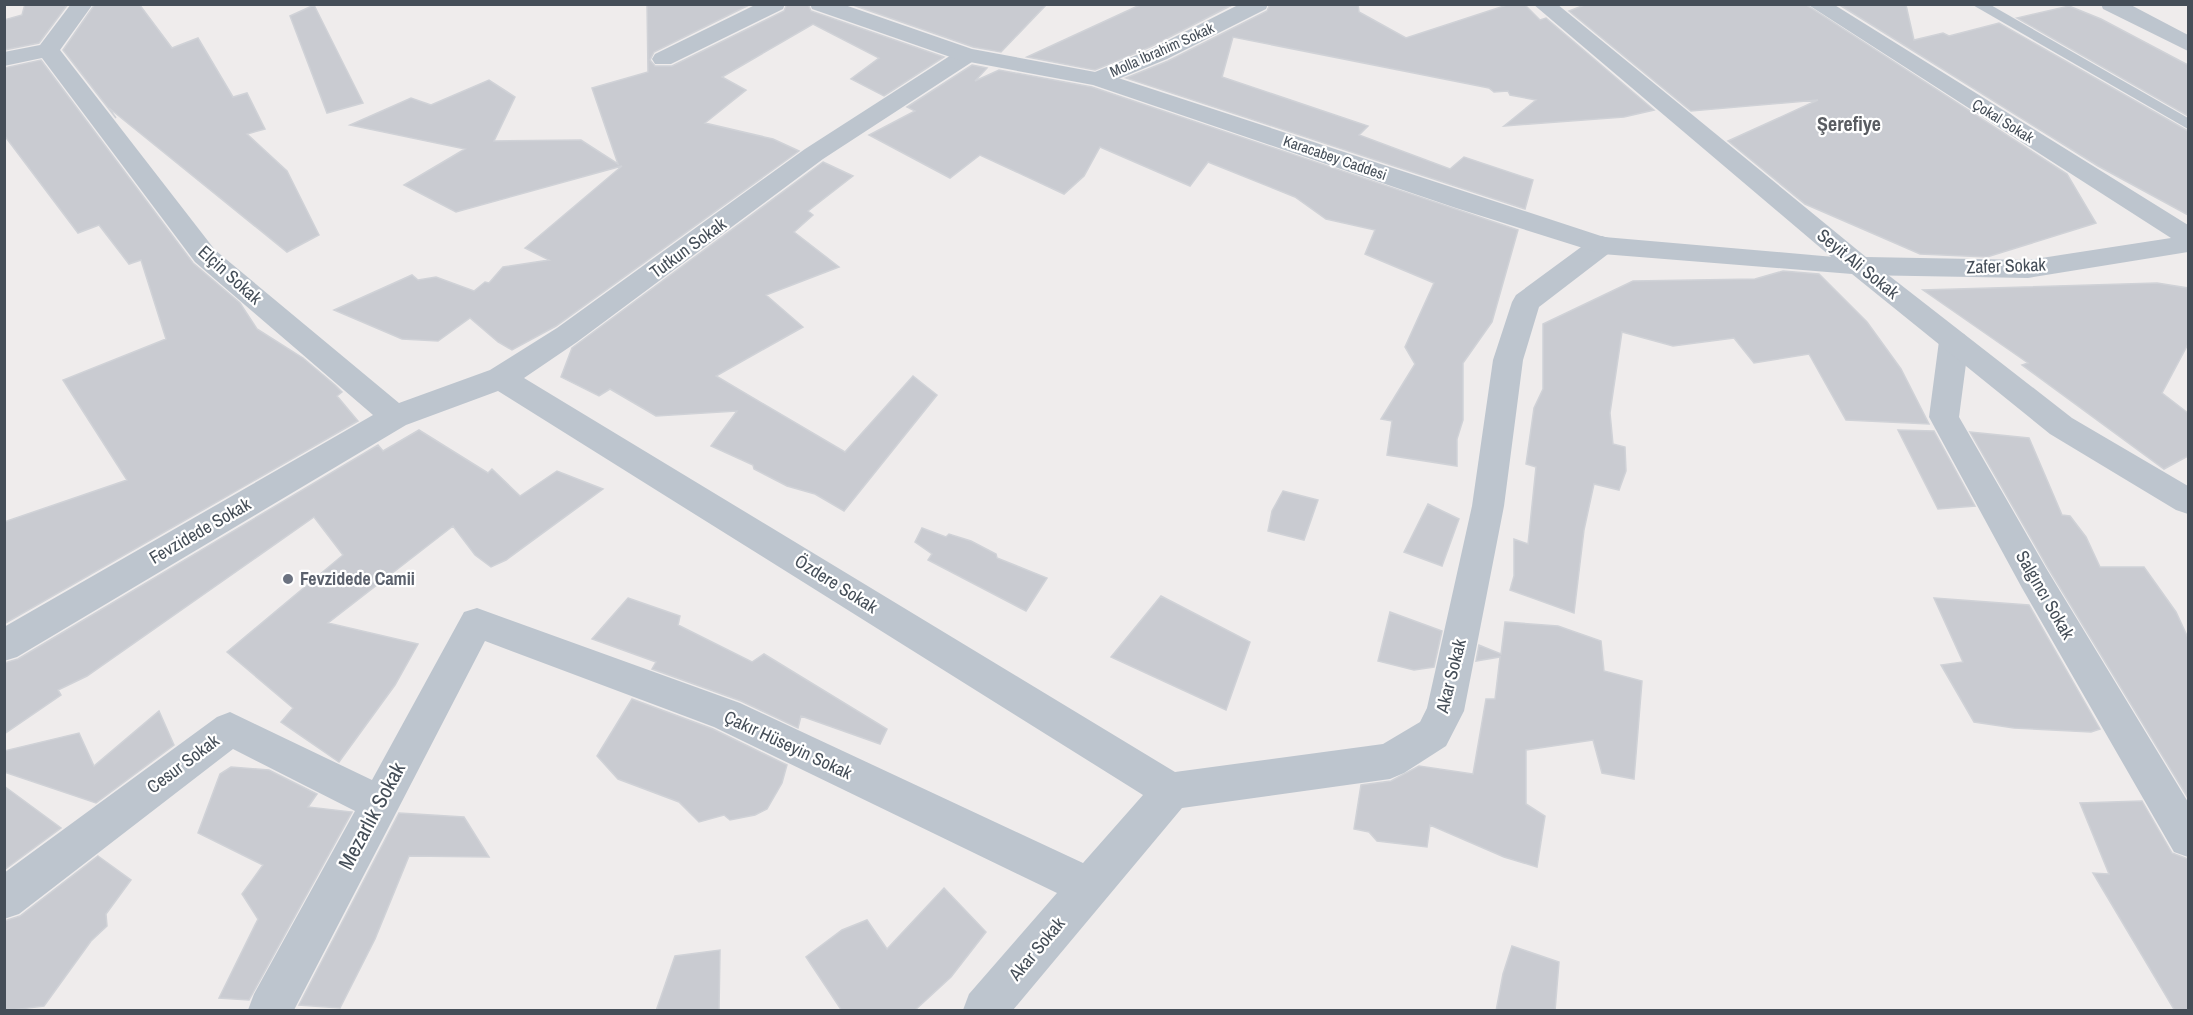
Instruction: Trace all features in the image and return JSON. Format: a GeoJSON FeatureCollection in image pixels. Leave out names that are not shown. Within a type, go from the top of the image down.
{"type":"FeatureCollection","features":[{"type":"Feature","properties":{"kind":"street"},"geometry":{"type":"LineString","coordinates":[[4,59],[48,50],[83,4]]}},
{"type":"Feature","properties":{"kind":"street"},"geometry":{"type":"LineString","coordinates":[[663,60],[775,4]]}},
{"type":"Feature","properties":{"kind":"street","name":"Karacabey Caddesi"},"geometry":{"type":"LineString","coordinates":[[820,4],[967,55],[1098,79],[1465,202],[1602,245],[1859,266]]}},
{"type":"Feature","properties":{"kind":"street","name":"Molla İbrahim Sokak"},"geometry":{"type":"LineString","coordinates":[[1098,79],[1159,54],[1258,4]]}},
{"type":"Feature","properties":{"kind":"street","name":"Seyit Ali Sokak"},"geometry":{"type":"LineString","coordinates":[[1543,4],[1859,266],[2061,426],[2188,501]]}},
{"type":"Feature","properties":{"kind":"street","name":"Çokal Sokak"},"geometry":{"type":"LineString","coordinates":[[1817,4],[2188,237]]}},
{"type":"Feature","properties":{"kind":"street"},"geometry":{"type":"LineString","coordinates":[[2113,5],[2188,44]]}},
{"type":"Feature","properties":{"kind":"street","name":"Elçin Sokak"},"geometry":{"type":"LineString","coordinates":[[48,50],[205,256],[395,417]]}},
{"type":"Feature","properties":{"kind":"street","name":"Tutkun Sokak"},"geometry":{"type":"LineString","coordinates":[[395,417],[501,378],[567,335],[753,201],[814,154],[967,55]]}},
{"type":"Feature","properties":{"kind":"street","name":"Zafer Sokak"},"geometry":{"type":"LineString","coordinates":[[1859,266],[2028,269],[2188,244]]}},
{"type":"Feature","properties":{"kind":"street","name":"Akar Sokak"},"geometry":{"type":"LineString","coordinates":[[985,1011],[1171,791],[1390,761],[1433,734],[1445,711],[1488,506],[1508,360],[1526,302],[1602,245]]}},
{"type":"Feature","properties":{"kind":"street","name":"Salgıncı Sokak"},"geometry":{"type":"LineString","coordinates":[[1954,341],[1944,417],[2034,578],[2188,838]]}},
{"type":"Feature","properties":{"kind":"street","name":"Özdere Sokak"},"geometry":{"type":"LineString","coordinates":[[501,378],[1171,791]]}},
{"type":"Feature","properties":{"kind":"street","name":"Fevzidede Sokak"},"geometry":{"type":"LineString","coordinates":[[4,646],[395,417]]}},
{"type":"Feature","properties":{"kind":"street","name":"Mezarlık Sokak"},"geometry":{"type":"LineString","coordinates":[[270,1011],[477,623]]}},
{"type":"Feature","properties":{"kind":"street","name":"Çakır Hüseyin Sokak"},"geometry":{"type":"LineString","coordinates":[[477,623],[727,715],[1089,888]]}},
{"type":"Feature","properties":{"kind":"street","name":"Cesur Sokak"},"geometry":{"type":"LineString","coordinates":[[4,899],[230,729],[379,803]]}},
{"type":"Feature","properties":{"kind":"lane"},"geometry":{"type":"LineString","coordinates":[[1978,4],[2188,124]]}},
{"type":"Feature","properties":{"kind":"building"},"geometry":{"type":"Polygon","coordinates":[[[25,4],[68,4],[39,43],[4,50],[4,20],[22,15],[25,4]]]}},
{"type":"Feature","properties":{"kind":"building"},"geometry":{"type":"Polygon","coordinates":[[[95,4],[139,4],[172,48],[198,38],[233,97],[247,93],[265,129],[247,134],[287,171],[319,235],[287,252],[109,108],[116,118],[63,50],[95,4]]]}},
{"type":"Feature","properties":{"kind":"building"},"geometry":{"type":"Polygon","coordinates":[[[647,4],[751,4],[654,52],[650,60],[655,66],[672,66],[784,11],[787,4],[808,4],[811,11],[944,57],[884,96],[851,79],[879,58],[813,24],[722,77],[746,90],[705,123],[773,139],[799,151],[556,326],[512,350],[498,342],[470,318],[438,341],[402,339],[334,310],[412,275],[418,280],[436,277],[474,291],[485,282],[489,283],[503,267],[549,260],[525,248],[622,166],[456,212],[404,185],[465,149],[350,125],[411,98],[431,105],[489,80],[515,97],[494,141],[581,140],[618,164],[592,88],[648,72],[647,4]]]}},
{"type":"Feature","properties":{"kind":"building"},"geometry":{"type":"Polygon","coordinates":[[[850,4],[1047,4],[1001,52],[973,47],[850,4]]]}},
{"type":"Feature","properties":{"kind":"building"},"geometry":{"type":"Polygon","coordinates":[[[1142,4],[1234,4],[1150,47],[1095,70],[1027,57],[1142,4]]]}},
{"type":"Feature","properties":{"kind":"building"},"geometry":{"type":"Polygon","coordinates":[[[1270,4],[1358,4],[1359,12],[1406,38],[1510,4],[1524,4],[1540,20],[1546,18],[1654,110],[1624,117],[1504,126],[1536,100],[1510,95],[1508,91],[1494,92],[1489,88],[1233,37],[1222,77],[1368,126],[1359,135],[1450,169],[1464,157],[1533,180],[1525,209],[1126,78],[1168,61],[1267,11],[1270,4]]]}},
{"type":"Feature","properties":{"kind":"building"},"geometry":{"type":"Polygon","coordinates":[[[1587,4],[1805,4],[2067,174],[2096,223],[1987,257],[1920,254],[1805,204],[1728,141],[1818,100],[1691,111],[1569,11],[1587,4]]]}},
{"type":"Feature","properties":{"kind":"building"},"geometry":{"type":"Polygon","coordinates":[[[1838,4],[1906,5],[1914,40],[1943,33],[1949,36],[1999,23],[2188,131],[2188,215],[2098,166],[1838,4]]]}},
{"type":"Feature","properties":{"kind":"building"},"geometry":{"type":"Polygon","coordinates":[[[314,5],[363,103],[327,113],[290,16],[314,5]]]}},
{"type":"Feature","properties":{"kind":"building"},"geometry":{"type":"Polygon","coordinates":[[[2069,6],[2101,19],[2188,65],[2188,116],[2017,18],[2069,6]]]}},
{"type":"Feature","properties":{"kind":"building"},"geometry":{"type":"Polygon","coordinates":[[[41,60],[193,263],[240,303],[257,329],[303,358],[335,385],[342,392],[337,396],[358,421],[4,624],[4,522],[127,480],[63,380],[166,339],[141,260],[129,264],[99,225],[78,233],[4,135],[4,68],[41,60]]]}},
{"type":"Feature","properties":{"kind":"building"},"geometry":{"type":"Polygon","coordinates":[[[972,65],[987,68],[975,81],[999,70],[1092,87],[1518,230],[1492,322],[1463,363],[1463,420],[1457,439],[1457,466],[1387,455],[1392,421],[1381,419],[1415,364],[1405,347],[1434,283],[1365,254],[1375,230],[1326,219],[1295,197],[1208,162],[1190,186],[1100,147],[1084,176],[1064,194],[980,155],[950,178],[869,135],[915,111],[907,107],[972,65]]]}},
{"type":"Feature","properties":{"kind":"building"},"geometry":{"type":"Polygon","coordinates":[[[823,162],[853,176],[808,211],[813,215],[794,232],[839,267],[766,295],[803,327],[716,376],[845,452],[913,376],[937,395],[844,511],[815,494],[787,486],[754,469],[753,465],[711,446],[737,411],[656,416],[610,389],[599,396],[561,377],[572,348],[823,162]]]}},
{"type":"Feature","properties":{"kind":"building"},"geometry":{"type":"Polygon","coordinates":[[[1783,271],[1819,274],[1867,322],[1901,369],[1929,424],[1846,420],[1809,354],[1754,363],[1734,338],[1673,346],[1622,332],[1610,413],[1613,444],[1625,447],[1626,471],[1619,490],[1594,484],[1584,530],[1574,613],[1510,590],[1514,576],[1514,539],[1528,544],[1536,467],[1526,464],[1534,408],[1543,389],[1543,324],[1633,281],[1755,279],[1783,271]]]}},
{"type":"Feature","properties":{"kind":"building"},"geometry":{"type":"Polygon","coordinates":[[[2157,283],[2188,288],[2188,344],[2162,393],[2188,413],[2188,456],[2164,469],[2022,365],[2028,363],[1923,290],[2157,283]]]}},
{"type":"Feature","properties":{"kind":"building"},"geometry":{"type":"Polygon","coordinates":[[[419,430],[488,473],[492,469],[520,496],[557,471],[603,489],[506,560],[491,567],[475,555],[453,526],[328,623],[418,644],[395,685],[339,762],[281,722],[293,708],[227,652],[343,555],[314,517],[87,676],[58,690],[61,695],[4,734],[4,663],[18,659],[378,445],[383,451],[419,430]]]}},
{"type":"Feature","properties":{"kind":"building"},"geometry":{"type":"Polygon","coordinates":[[[1898,430],[1934,431],[1975,506],[1938,509],[1898,430]]]}},
{"type":"Feature","properties":{"kind":"building"},"geometry":{"type":"Polygon","coordinates":[[[1970,432],[2029,438],[2062,515],[2070,516],[2086,537],[2100,567],[2144,567],[2176,612],[2188,638],[2188,798],[2048,568],[1970,432]]]}},
{"type":"Feature","properties":{"kind":"building"},"geometry":{"type":"Polygon","coordinates":[[[1283,491],[1318,500],[1304,540],[1268,531],[1272,511],[1283,491]]]}},
{"type":"Feature","properties":{"kind":"building"},"geometry":{"type":"Polygon","coordinates":[[[1428,504],[1459,519],[1442,566],[1404,552],[1428,504]]]}},
{"type":"Feature","properties":{"kind":"building"},"geometry":{"type":"Polygon","coordinates":[[[922,528],[946,537],[949,534],[971,541],[996,554],[997,558],[1047,578],[1026,611],[928,560],[932,554],[915,542],[922,528]]]}},
{"type":"Feature","properties":{"kind":"building"},"geometry":{"type":"Polygon","coordinates":[[[1161,596],[1250,642],[1226,710],[1111,657],[1161,596]]]}},
{"type":"Feature","properties":{"kind":"building"},"geometry":{"type":"Polygon","coordinates":[[[628,598],[680,616],[678,625],[752,662],[764,654],[887,729],[880,744],[801,716],[798,728],[741,701],[652,669],[656,662],[592,639],[628,598]]]}},
{"type":"Feature","properties":{"kind":"building"},"geometry":{"type":"Polygon","coordinates":[[[1934,598],[2029,605],[2100,729],[2091,732],[2014,728],[1974,722],[1941,665],[1963,662],[1934,598]]]}},
{"type":"Feature","properties":{"kind":"building"},"geometry":{"type":"Polygon","coordinates":[[[1390,612],[1442,631],[1434,667],[1414,670],[1378,661],[1390,612]]]}},
{"type":"Feature","properties":{"kind":"building"},"geometry":{"type":"Polygon","coordinates":[[[1505,622],[1558,626],[1601,641],[1604,671],[1642,681],[1634,779],[1602,773],[1593,740],[1526,750],[1526,804],[1545,816],[1537,867],[1504,857],[1430,825],[1427,847],[1377,841],[1369,832],[1354,829],[1361,785],[1391,781],[1419,766],[1473,774],[1486,699],[1495,699],[1500,657],[1476,661],[1479,645],[1501,654],[1505,622]]]}},
{"type":"Feature","properties":{"kind":"building"},"geometry":{"type":"Polygon","coordinates":[[[632,699],[713,729],[787,765],[782,783],[767,809],[755,815],[730,820],[724,815],[699,822],[679,802],[618,779],[597,756],[632,699]]]}},
{"type":"Feature","properties":{"kind":"building"},"geometry":{"type":"Polygon","coordinates":[[[159,711],[174,745],[96,803],[4,772],[4,751],[79,733],[94,766],[159,711]]]}},
{"type":"Feature","properties":{"kind":"building"},"geometry":{"type":"Polygon","coordinates":[[[231,767],[269,770],[317,794],[308,807],[352,812],[249,1000],[219,998],[258,919],[242,894],[263,865],[198,833],[220,774],[231,767]]]}},
{"type":"Feature","properties":{"kind":"building"},"geometry":{"type":"Polygon","coordinates":[[[4,786],[61,828],[4,870],[4,786]]]}},
{"type":"Feature","properties":{"kind":"building"},"geometry":{"type":"Polygon","coordinates":[[[2142,801],[2172,853],[2188,859],[2188,1011],[2175,1011],[2093,873],[2109,874],[2080,803],[2142,801]]]}},
{"type":"Feature","properties":{"kind":"building"},"geometry":{"type":"Polygon","coordinates":[[[399,813],[464,817],[489,857],[409,856],[375,939],[340,1008],[299,1005],[399,813]]]}},
{"type":"Feature","properties":{"kind":"building"},"geometry":{"type":"Polygon","coordinates":[[[98,856],[131,880],[106,914],[107,926],[91,941],[44,1006],[4,1011],[4,921],[20,916],[98,856]]]}},
{"type":"Feature","properties":{"kind":"building"},"geometry":{"type":"Polygon","coordinates":[[[944,888],[986,932],[951,977],[914,1011],[842,1011],[806,957],[842,930],[867,920],[887,949],[944,888]]]}},
{"type":"Feature","properties":{"kind":"building"},"geometry":{"type":"Polygon","coordinates":[[[1512,946],[1559,962],[1555,1011],[1496,1011],[1503,974],[1512,946]]]}},
{"type":"Feature","properties":{"kind":"building"},"geometry":{"type":"Polygon","coordinates":[[[720,950],[719,1011],[656,1011],[675,956],[720,950]]]}},
{"type":"Feature","properties":{"kind":"place","name":"Fevzidede Camii"},"geometry":{"type":"Point","coordinates":[288,579]}},
{"type":"Feature","properties":{"kind":"district","name":"Şerefiye"},"geometry":{"type":"Point","coordinates":[1849,124]}}]}
